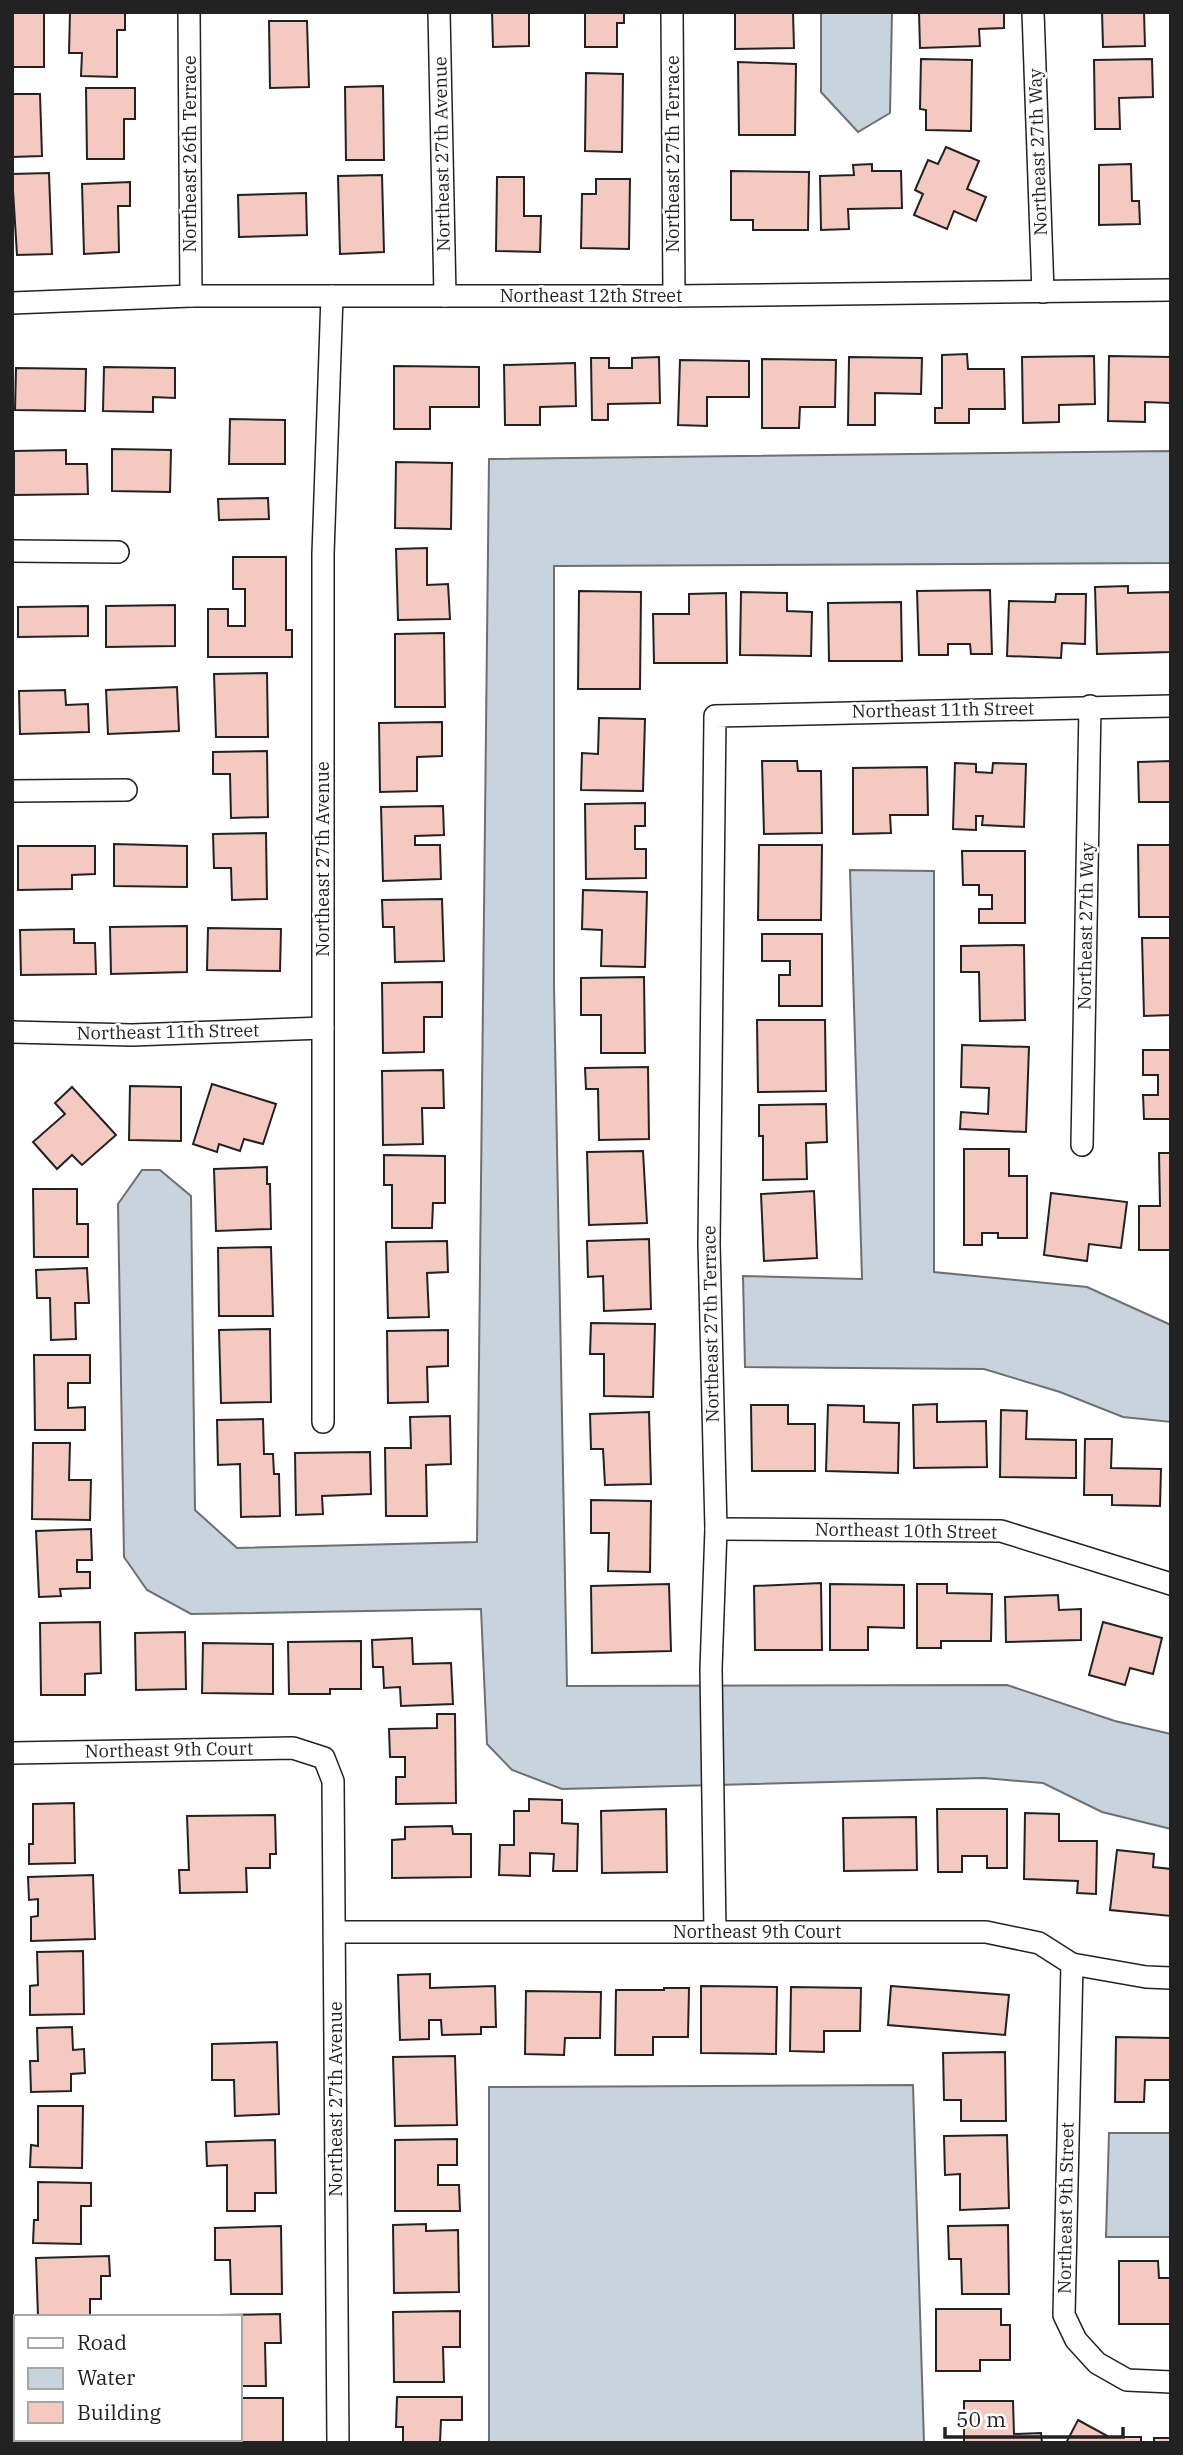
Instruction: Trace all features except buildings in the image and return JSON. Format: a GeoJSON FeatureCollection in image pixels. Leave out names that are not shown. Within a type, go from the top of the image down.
{"type":"FeatureCollection","features":[{"type":"Feature","properties":{"kind":"street","name":"Northeast 26th Terrace"},"geometry":{"type":"LineString","coordinates":[[189,12],[191,296]]}},
{"type":"Feature","properties":{"kind":"street","name":"Northeast 27th Avenue"},"geometry":{"type":"LineString","coordinates":[[439,12],[445,296]]}},
{"type":"Feature","properties":{"kind":"street","name":"Northeast 27th Terrace"},"geometry":{"type":"LineString","coordinates":[[672,12],[674,296]]}},
{"type":"Feature","properties":{"kind":"street","name":"Northeast 27th Way"},"geometry":{"type":"LineString","coordinates":[[1032,12],[1043,292]]}},
{"type":"Feature","properties":{"kind":"street","name":"Northeast 12th Street"},"geometry":{"type":"LineString","coordinates":[[12,303],[191,296],[674,296],[1171,290]]}},
{"type":"Feature","properties":{"kind":"street","name":"Northeast 27th Avenue"},"geometry":{"type":"LineString","coordinates":[[323,1422],[323,554],[332,296]]}},
{"type":"Feature","properties":{"kind":"street"},"geometry":{"type":"LineString","coordinates":[[12,551],[118,552]]}},
{"type":"Feature","properties":{"kind":"street","name":"Northeast 27th Way"},"geometry":{"type":"LineString","coordinates":[[1082,1145],[1090,706]]}},
{"type":"Feature","properties":{"kind":"street","name":"Northeast 11th Street"},"geometry":{"type":"LineString","coordinates":[[715,716],[1171,706]]}},
{"type":"Feature","properties":{"kind":"street","name":"Northeast 27th Terrace"},"geometry":{"type":"LineString","coordinates":[[715,716],[709,1244],[716,1529],[710,1669],[715,1931]]}},
{"type":"Feature","properties":{"kind":"street"},"geometry":{"type":"LineString","coordinates":[[12,791],[126,790]]}},
{"type":"Feature","properties":{"kind":"street","name":"Northeast 11th Street"},"geometry":{"type":"LineString","coordinates":[[12,1032],[132,1035],[323,1028]]}},
{"type":"Feature","properties":{"kind":"street","name":"Northeast 10th Street"},"geometry":{"type":"LineString","coordinates":[[716,1529],[1001,1531],[1171,1584]]}},
{"type":"Feature","properties":{"kind":"street","name":"Northeast 9th Court"},"geometry":{"type":"LineString","coordinates":[[12,1753],[293,1748],[324,1758]]}},
{"type":"Feature","properties":{"kind":"street","name":"Northeast 27th Avenue"},"geometry":{"type":"LineString","coordinates":[[324,1758],[333,1782],[338,2443]]}},
{"type":"Feature","properties":{"kind":"street","name":"Northeast 9th Court"},"geometry":{"type":"LineString","coordinates":[[335,1932],[986,1931],[1039,1943],[1072,1964],[1146,1977],[1171,1978]]}},
{"type":"Feature","properties":{"kind":"street","name":"Northeast 9th Street"},"geometry":{"type":"LineString","coordinates":[[1072,1964],[1064,2315],[1076,2340],[1097,2363],[1127,2380],[1171,2382]]}},
{"type":"Feature","properties":{"kind":"water"},"geometry":{"type":"Polygon","coordinates":[[[821,12],[892,12],[890,113],[858,132],[821,92],[821,12]]]}},
{"type":"Feature","properties":{"kind":"water"},"geometry":{"type":"Polygon","coordinates":[[[1171,451],[1171,563],[554,566],[554,985],[567,1686],[1007,1685],[1115,1721],[1171,1734],[1171,1829],[1102,1812],[1043,1783],[984,1778],[562,1789],[512,1770],[487,1744],[481,1609],[191,1614],[147,1590],[124,1557],[118,1204],[142,1170],[160,1170],[191,1196],[195,1510],[237,1548],[477,1542],[489,459],[1171,451]]]}},
{"type":"Feature","properties":{"kind":"water"},"geometry":{"type":"Polygon","coordinates":[[[850,870],[934,871],[934,1272],[1087,1287],[1171,1325],[1171,1422],[1123,1417],[1060,1392],[984,1369],[745,1367],[743,1276],[862,1279],[850,870]]]}},
{"type":"Feature","properties":{"kind":"water"},"geometry":{"type":"Polygon","coordinates":[[[913,2085],[924,2443],[489,2443],[489,2087],[913,2085]]]}},
{"type":"Feature","properties":{"kind":"water"},"geometry":{"type":"Polygon","coordinates":[[[1109,2133],[1171,2133],[1171,2237],[1106,2237],[1109,2133]]]}}]}
